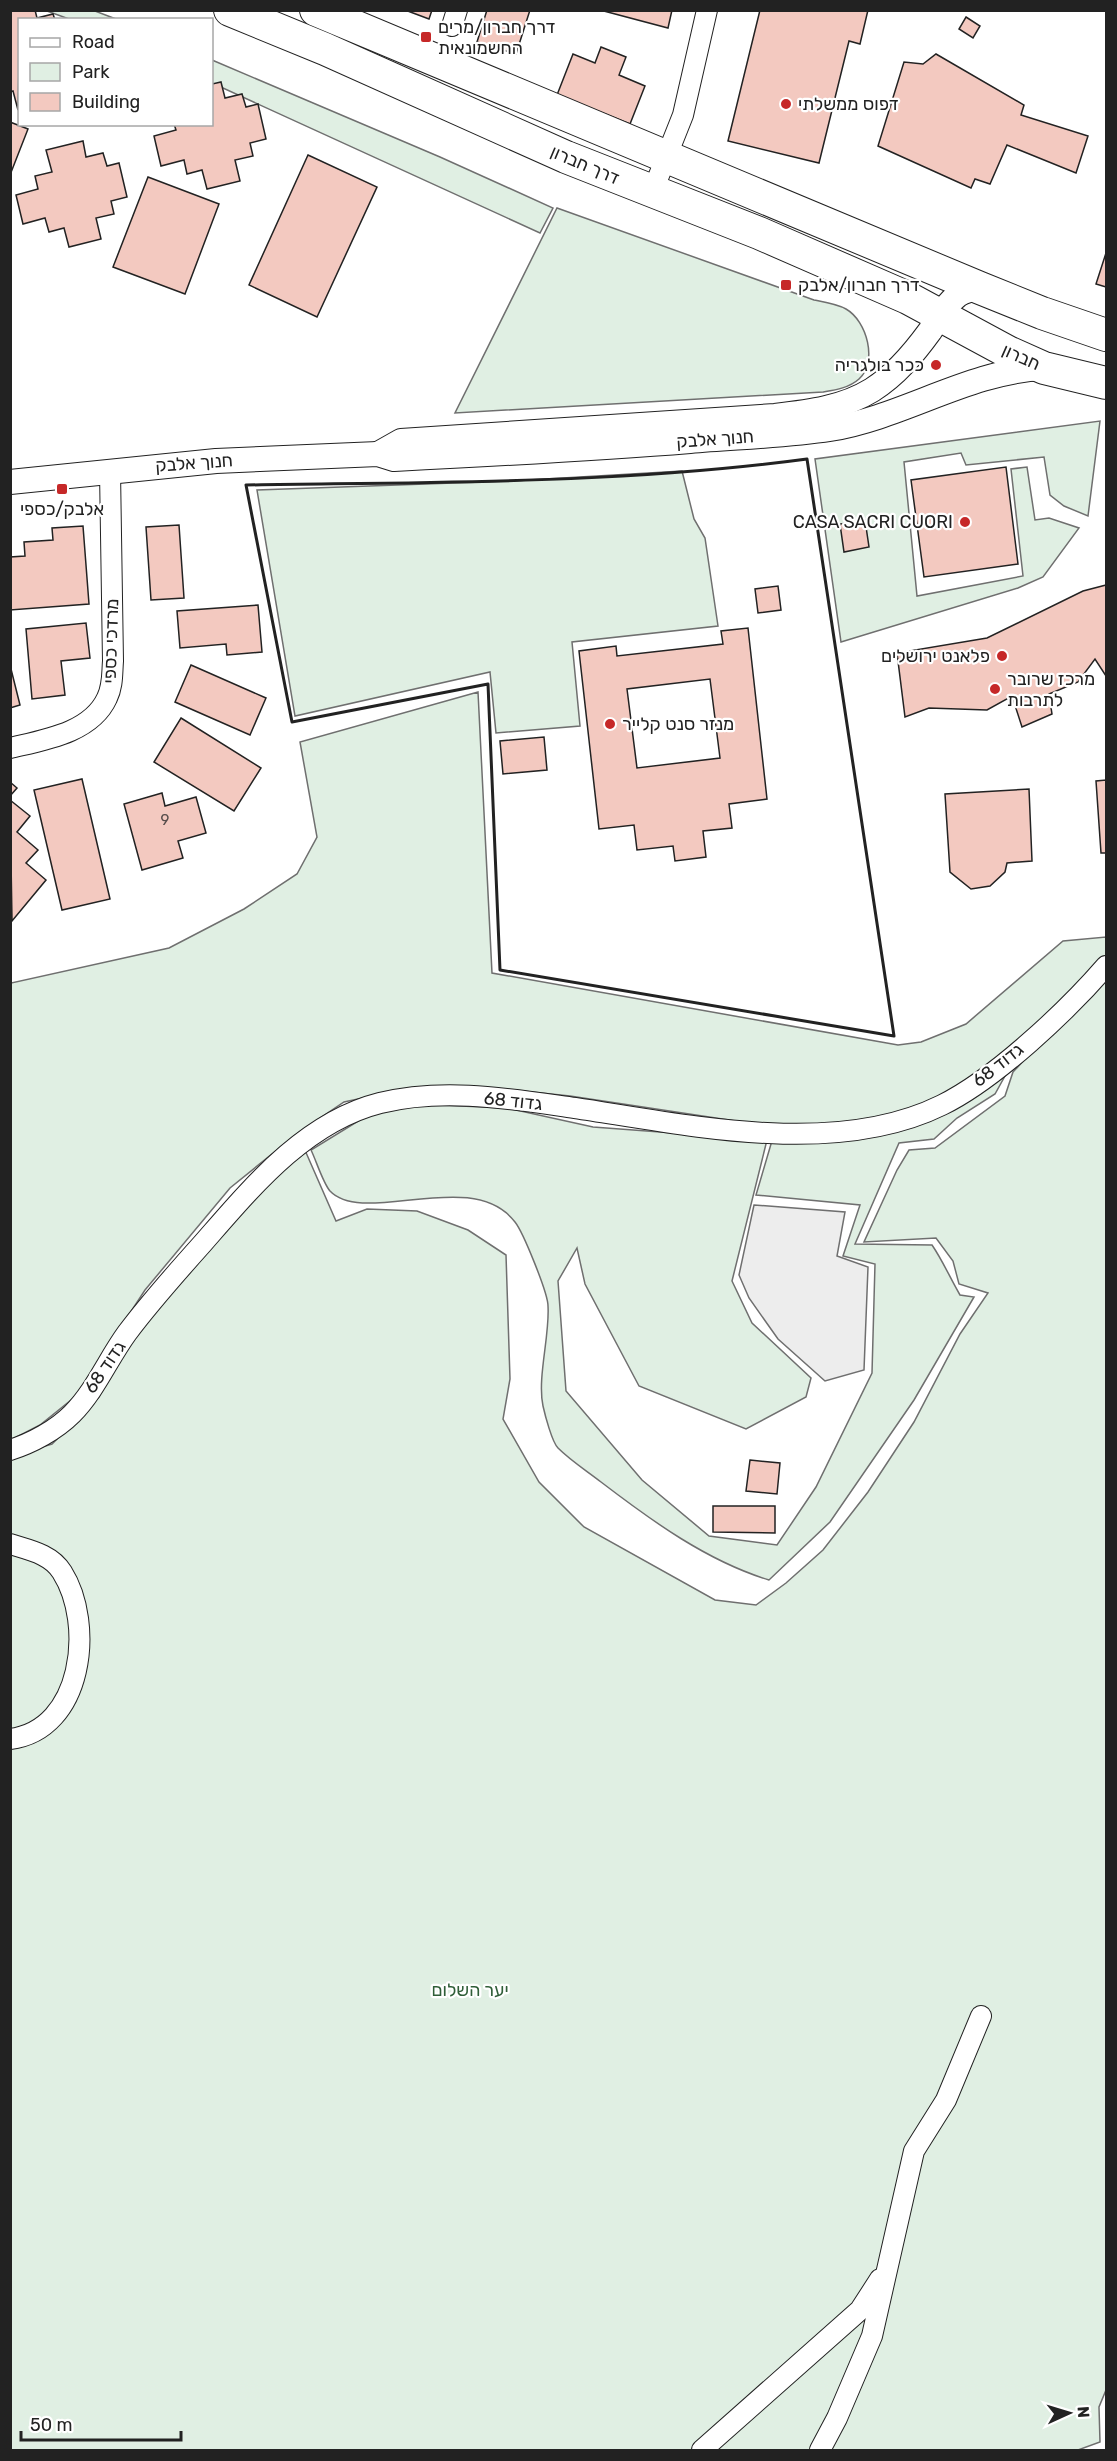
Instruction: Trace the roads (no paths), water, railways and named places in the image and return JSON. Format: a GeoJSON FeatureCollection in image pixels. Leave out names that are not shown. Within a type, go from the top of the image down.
{"type":"FeatureCollection","features":[{"type":"Feature","properties":{"kind":"highway","name":"דרך חברון"},"geometry":{"type":"LineString","coordinates":[[230,10],[325,49],[465,113],[652,193],[759,233],[908,298],[941,315]]}},
{"type":"Feature","properties":{"kind":"highway"},"geometry":{"type":"LineString","coordinates":[[316,10],[980,288],[1042,313],[1107,335]]}},
{"type":"Feature","properties":{"kind":"highway","name":"חברון"},"geometry":{"type":"LineString","coordinates":[[941,315],[1008,352],[1044,368],[1107,383]]}},
{"type":"Feature","properties":{"kind":"street"},"geometry":{"type":"LineString","coordinates":[[652,193],[683,115],[707,10]]}},
{"type":"Feature","properties":{"kind":"street","name":"חנוך אלבק"},"geometry":{"type":"LineString","coordinates":[[378,454],[401,441],[775,416],[826,409],[849,402],[872,390],[892,375],[917,349],[959,294],[980,288]]}},
{"type":"Feature","properties":{"kind":"street","name":"חנוך אלבק"},"geometry":{"type":"LineString","coordinates":[[10,482],[216,461],[378,454],[394,459],[539,453],[813,431],[877,417],[998,374],[1044,368]]}},
{"type":"Feature","properties":{"kind":"street","name":"מרדכי כספי"},"geometry":{"type":"LineString","coordinates":[[10,748],[66,732],[84,724],[99,712],[108,697],[112,684],[113,661],[110,471]]}},
{"type":"Feature","properties":{"kind":"street","name":"גדוד 68"},"geometry":{"type":"LineString","coordinates":[[10,1450],[28,1444],[72,1414],[149,1304],[269,1171],[325,1126],[355,1111],[379,1103],[423,1095],[461,1095],[516,1100],[759,1133],[801,1135],[871,1127],[905,1120],[945,1104],[978,1082],[1014,1054],[1107,966]]}},
{"type":"Feature","properties":{"kind":"street"},"geometry":{"type":"LineString","coordinates":[[10,1544],[46,1556],[62,1571],[74,1598],[80,1643],[75,1683],[53,1720],[18,1738],[10,1739]]}},
{"type":"Feature","properties":{"kind":"street"},"geometry":{"type":"LineString","coordinates":[[820,2451],[837,2418],[872,2336],[914,2151],[946,2100],[981,2016]]}},
{"type":"Feature","properties":{"kind":"street"},"geometry":{"type":"LineString","coordinates":[[702,2451],[860,2310],[888,2266]]}},
{"type":"Feature","properties":{"kind":"place","name":"דרך חברון/מרים החשמונאית"},"geometry":{"type":"Point","coordinates":[426,37]}},
{"type":"Feature","properties":{"kind":"place","name":"דפוס ממשלתי"},"geometry":{"type":"Point","coordinates":[786,104]}},
{"type":"Feature","properties":{"kind":"place","name":"דרך חברון/אלבק"},"geometry":{"type":"Point","coordinates":[786,285]}},
{"type":"Feature","properties":{"kind":"place","name":"ככר בולגריה"},"geometry":{"type":"Point","coordinates":[936,365]}},
{"type":"Feature","properties":{"kind":"place","name":"אלבק/כספי"},"geometry":{"type":"Point","coordinates":[62,489]}},
{"type":"Feature","properties":{"kind":"place","name":"CASA SACRI CUORI"},"geometry":{"type":"Point","coordinates":[965,522]}},
{"type":"Feature","properties":{"kind":"place","name":"פלאנט ירושלים"},"geometry":{"type":"Point","coordinates":[1002,656]}},
{"type":"Feature","properties":{"kind":"place","name":"מרכז שרובר לתרבות"},"geometry":{"type":"Point","coordinates":[995,689]}},
{"type":"Feature","properties":{"kind":"place","name":"מנזר סנט קלייר"},"geometry":{"type":"Point","coordinates":[610,724]}},
{"type":"Feature","properties":{"kind":"park label","name":"יער השלום"},"geometry":{"type":"Point","coordinates":[470,1990]}}]}
